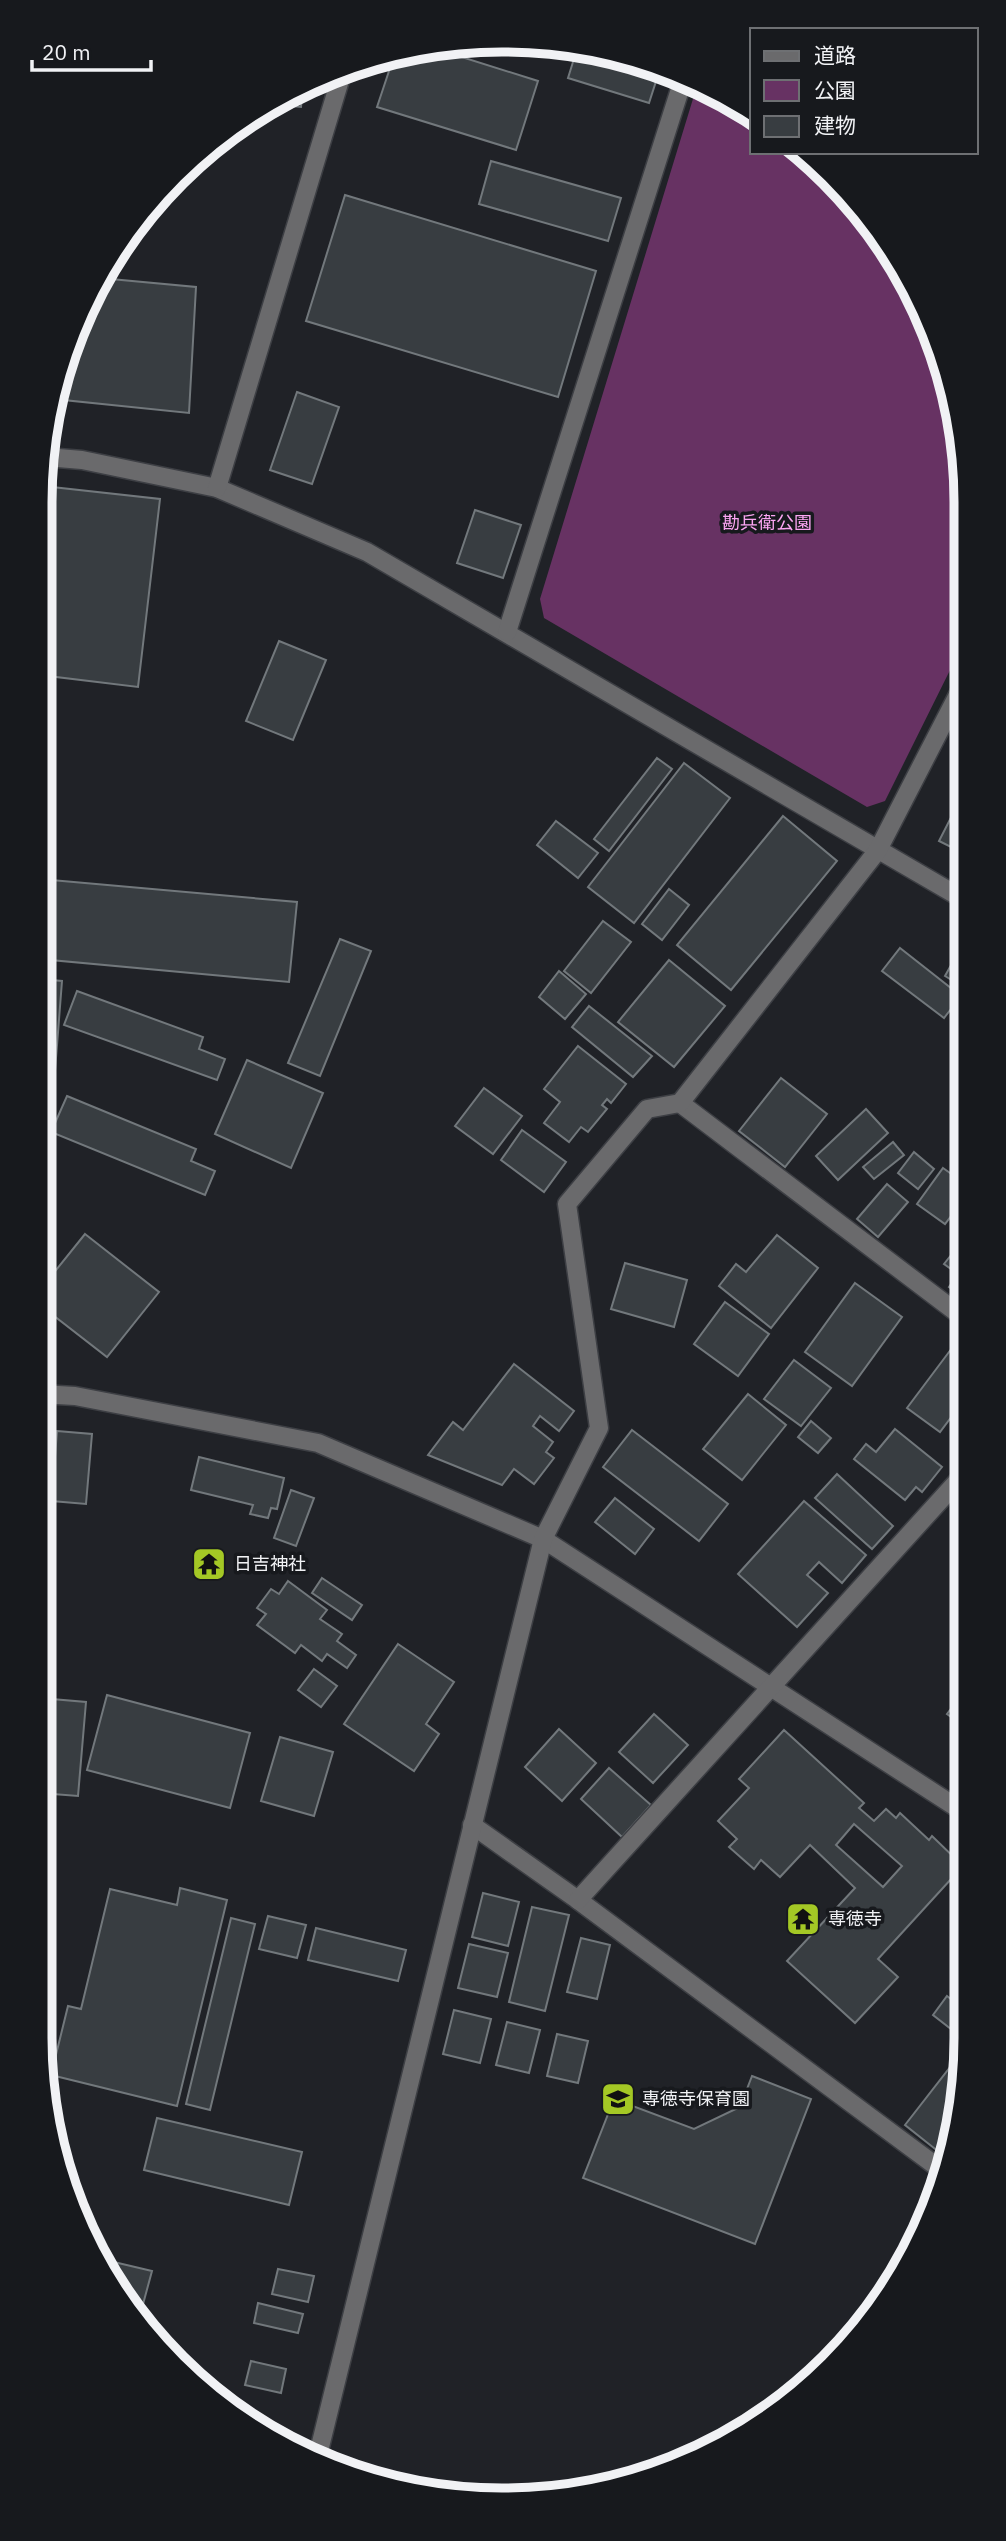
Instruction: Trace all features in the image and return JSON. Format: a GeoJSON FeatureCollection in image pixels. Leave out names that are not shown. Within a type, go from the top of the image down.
{"type":"FeatureCollection","features":[{"type":"Feature","properties":{"kind":"street"},"geometry":{"type":"LineString","coordinates":[[217,488],[339,84]]}},
{"type":"Feature","properties":{"kind":"street"},"geometry":{"type":"LineString","coordinates":[[507,632],[680,89]]}},
{"type":"Feature","properties":{"kind":"street"},"geometry":{"type":"LineString","coordinates":[[55,458],[82,460],[217,488],[367,552],[954,894]]}},
{"type":"Feature","properties":{"kind":"street"},"geometry":{"type":"LineString","coordinates":[[319,2449],[543,1539],[599,1428],[567,1204],[647,1109],[680,1103],[878,850],[954,703]]}},
{"type":"Feature","properties":{"kind":"street"},"geometry":{"type":"LineString","coordinates":[[680,1103],[954,1310]]}},
{"type":"Feature","properties":{"kind":"street"},"geometry":{"type":"LineString","coordinates":[[52,1395],[75,1396],[317,1443],[543,1539],[954,1806]]}},
{"type":"Feature","properties":{"kind":"street"},"geometry":{"type":"LineString","coordinates":[[578,1900],[774,1687],[954,1485]]}},
{"type":"Feature","properties":{"kind":"street"},"geometry":{"type":"LineString","coordinates":[[472,1825],[578,1900],[935,2165]]}},
{"type":"Feature","properties":{"kind":"green space","name":"勘兵衛公園"},"geometry":{"type":"Polygon","coordinates":[[[694,95],[750,126],[750,154],[787,154],[822,184],[878,253],[907,304],[930,358],[950,444],[954,503],[954,662],[885,801],[867,807],[544,618],[540,599],[694,95]]]}},
{"type":"Feature","properties":{"kind":"building"},"geometry":{"type":"Polygon","coordinates":[[[455,55],[538,81],[516,150],[377,107],[390,67],[444,56],[455,55]]]}},
{"type":"Feature","properties":{"kind":"building"},"geometry":{"type":"Polygon","coordinates":[[[574,58],[657,79],[649,103],[568,78],[574,58]]]}},
{"type":"Feature","properties":{"kind":"building"},"geometry":{"type":"Polygon","coordinates":[[[302,100],[301,107],[291,106],[302,100]]]}},
{"type":"Feature","properties":{"kind":"building"},"geometry":{"type":"Polygon","coordinates":[[[491,161],[621,198],[608,241],[479,204],[491,161]]]}},
{"type":"Feature","properties":{"kind":"building"},"geometry":{"type":"Polygon","coordinates":[[[345,195],[596,271],[558,397],[306,321],[345,195]]]}},
{"type":"Feature","properties":{"kind":"building"},"geometry":{"type":"Polygon","coordinates":[[[112,279],[196,287],[189,413],[65,400],[76,358],[112,279]]]}},
{"type":"Feature","properties":{"kind":"building"},"geometry":{"type":"Polygon","coordinates":[[[297,392],[339,407],[312,484],[270,470],[297,392]]]}},
{"type":"Feature","properties":{"kind":"building"},"geometry":{"type":"Polygon","coordinates":[[[53,487],[160,499],[138,687],[52,676],[53,487]]]}},
{"type":"Feature","properties":{"kind":"building"},"geometry":{"type":"Polygon","coordinates":[[[475,510],[521,525],[503,578],[457,563],[475,510]]]}},
{"type":"Feature","properties":{"kind":"building"},"geometry":{"type":"Polygon","coordinates":[[[279,641],[326,660],[293,740],[246,721],[279,641]]]}},
{"type":"Feature","properties":{"kind":"building"},"geometry":{"type":"Polygon","coordinates":[[[657,758],[672,769],[609,851],[594,839],[657,758]]]}},
{"type":"Feature","properties":{"kind":"building"},"geometry":{"type":"Polygon","coordinates":[[[684,763],[730,798],[634,923],[588,887],[684,763]]]}},
{"type":"Feature","properties":{"kind":"building"},"geometry":{"type":"Polygon","coordinates":[[[954,812],[954,848],[939,841],[954,812]]]}},
{"type":"Feature","properties":{"kind":"building"},"geometry":{"type":"Polygon","coordinates":[[[783,816],[837,861],[731,990],[677,945],[783,816]]]}},
{"type":"Feature","properties":{"kind":"building"},"geometry":{"type":"Polygon","coordinates":[[[556,821],[598,853],[578,878],[537,845],[556,821]]]}},
{"type":"Feature","properties":{"kind":"building"},"geometry":{"type":"Polygon","coordinates":[[[52,880],[297,902],[289,982],[52,960],[52,880]]]}},
{"type":"Feature","properties":{"kind":"building"},"geometry":{"type":"Polygon","coordinates":[[[669,889],[689,905],[662,940],[642,924],[669,889]]]}},
{"type":"Feature","properties":{"kind":"building"},"geometry":{"type":"Polygon","coordinates":[[[603,921],[631,942],[591,993],[564,971],[603,921]]]}},
{"type":"Feature","properties":{"kind":"building"},"geometry":{"type":"Polygon","coordinates":[[[340,939],[371,951],[320,1076],[288,1063],[340,939]]]}},
{"type":"Feature","properties":{"kind":"building"},"geometry":{"type":"Polygon","coordinates":[[[900,948],[954,990],[954,1005],[944,1018],[882,971],[900,948]]]}},
{"type":"Feature","properties":{"kind":"building"},"geometry":{"type":"Polygon","coordinates":[[[669,960],[725,1006],[674,1067],[618,1022],[669,960]]]}},
{"type":"Feature","properties":{"kind":"building"},"geometry":{"type":"Polygon","coordinates":[[[954,960],[954,982],[945,976],[954,960]]]}},
{"type":"Feature","properties":{"kind":"building"},"geometry":{"type":"Polygon","coordinates":[[[559,971],[586,994],[565,1019],[539,997],[559,971]]]}},
{"type":"Feature","properties":{"kind":"building"},"geometry":{"type":"Polygon","coordinates":[[[52,980],[62,981],[52,1109],[52,980]]]}},
{"type":"Feature","properties":{"kind":"building"},"geometry":{"type":"Polygon","coordinates":[[[77,991],[203,1037],[199,1049],[225,1059],[217,1080],[64,1025],[77,991]]]}},
{"type":"Feature","properties":{"kind":"building"},"geometry":{"type":"Polygon","coordinates":[[[589,1006],[652,1056],[633,1077],[572,1027],[589,1006]]]}},
{"type":"Feature","properties":{"kind":"building"},"geometry":{"type":"Polygon","coordinates":[[[578,1046],[626,1084],[611,1103],[607,1099],[602,1105],[607,1109],[588,1132],[581,1127],[569,1142],[544,1123],[560,1102],[544,1089],[578,1046]]]}},
{"type":"Feature","properties":{"kind":"building"},"geometry":{"type":"Polygon","coordinates":[[[247,1060],[323,1093],[291,1168],[215,1134],[247,1060]]]}},
{"type":"Feature","properties":{"kind":"building"},"geometry":{"type":"Polygon","coordinates":[[[781,1078],[827,1114],[785,1167],[739,1131],[781,1078]]]}},
{"type":"Feature","properties":{"kind":"building"},"geometry":{"type":"Polygon","coordinates":[[[484,1088],[522,1116],[493,1154],[455,1126],[484,1088]]]}},
{"type":"Feature","properties":{"kind":"building"},"geometry":{"type":"Polygon","coordinates":[[[67,1096],[196,1149],[191,1161],[215,1171],[205,1195],[52,1132],[67,1096]]]}},
{"type":"Feature","properties":{"kind":"building"},"geometry":{"type":"Polygon","coordinates":[[[866,1109],[888,1133],[838,1180],[816,1156],[866,1109]]]}},
{"type":"Feature","properties":{"kind":"building"},"geometry":{"type":"Polygon","coordinates":[[[522,1130],[566,1162],[544,1192],[501,1160],[522,1130]]]}},
{"type":"Feature","properties":{"kind":"building"},"geometry":{"type":"Polygon","coordinates":[[[893,1142],[904,1155],[874,1179],[863,1167],[893,1142]]]}},
{"type":"Feature","properties":{"kind":"building"},"geometry":{"type":"Polygon","coordinates":[[[914,1152],[934,1169],[918,1189],[898,1173],[914,1152]]]}},
{"type":"Feature","properties":{"kind":"building"},"geometry":{"type":"Polygon","coordinates":[[[943,1168],[954,1176],[954,1212],[945,1224],[917,1204],[943,1168]]]}},
{"type":"Feature","properties":{"kind":"building"},"geometry":{"type":"Polygon","coordinates":[[[887,1184],[908,1202],[878,1237],[857,1219],[887,1184]]]}},
{"type":"Feature","properties":{"kind":"building"},"geometry":{"type":"Polygon","coordinates":[[[85,1234],[159,1292],[107,1357],[52,1314],[52,1275],[85,1234]]]}},
{"type":"Feature","properties":{"kind":"building"},"geometry":{"type":"Polygon","coordinates":[[[777,1235],[818,1268],[771,1328],[719,1286],[736,1264],[746,1272],[777,1235]]]}},
{"type":"Feature","properties":{"kind":"building"},"geometry":{"type":"Polygon","coordinates":[[[954,1252],[954,1271],[944,1264],[954,1252]]]}},
{"type":"Feature","properties":{"kind":"building"},"geometry":{"type":"Polygon","coordinates":[[[625,1263],[687,1280],[674,1327],[611,1309],[625,1263]]]}},
{"type":"Feature","properties":{"kind":"building"},"geometry":{"type":"Polygon","coordinates":[[[855,1283],[902,1317],[852,1386],[805,1352],[855,1283]]]}},
{"type":"Feature","properties":{"kind":"building"},"geometry":{"type":"Polygon","coordinates":[[[725,1302],[769,1334],[738,1376],[694,1344],[725,1302]]]}},
{"type":"Feature","properties":{"kind":"building"},"geometry":{"type":"Polygon","coordinates":[[[954,1345],[954,1413],[940,1432],[907,1408],[954,1345]]]}},
{"type":"Feature","properties":{"kind":"building"},"geometry":{"type":"Polygon","coordinates":[[[794,1360],[831,1388],[801,1426],[764,1399],[794,1360]]]}},
{"type":"Feature","properties":{"kind":"building"},"geometry":{"type":"Polygon","coordinates":[[[514,1364],[574,1411],[559,1431],[540,1416],[533,1426],[553,1442],[546,1452],[554,1458],[534,1484],[514,1469],[502,1485],[428,1455],[453,1422],[463,1430],[514,1364]]]}},
{"type":"Feature","properties":{"kind":"building"},"geometry":{"type":"Polygon","coordinates":[[[748,1394],[786,1425],[742,1480],[703,1449],[748,1394]]]}},
{"type":"Feature","properties":{"kind":"building"},"geometry":{"type":"Polygon","coordinates":[[[811,1421],[831,1438],[818,1453],[798,1437],[811,1421]]]}},
{"type":"Feature","properties":{"kind":"building"},"geometry":{"type":"Polygon","coordinates":[[[895,1429],[942,1467],[922,1492],[916,1487],[905,1500],[854,1459],[866,1444],[876,1452],[895,1429]]]}},
{"type":"Feature","properties":{"kind":"building"},"geometry":{"type":"Polygon","coordinates":[[[632,1430],[728,1504],[699,1541],[603,1467],[632,1430]]]}},
{"type":"Feature","properties":{"kind":"building"},"geometry":{"type":"Polygon","coordinates":[[[57,1431],[92,1434],[86,1504],[52,1501],[57,1431]]]}},
{"type":"Feature","properties":{"kind":"building"},"geometry":{"type":"Polygon","coordinates":[[[199,1457],[284,1478],[277,1509],[271,1508],[268,1518],[250,1514],[253,1505],[191,1490],[199,1457]]]}},
{"type":"Feature","properties":{"kind":"building"},"geometry":{"type":"Polygon","coordinates":[[[837,1474],[893,1526],[872,1549],[815,1498],[837,1474]]]}},
{"type":"Feature","properties":{"kind":"building"},"geometry":{"type":"Polygon","coordinates":[[[291,1490],[314,1498],[296,1546],[274,1538],[291,1490]]]}},
{"type":"Feature","properties":{"kind":"building"},"geometry":{"type":"Polygon","coordinates":[[[615,1498],[654,1529],[635,1554],[595,1522],[615,1498]]]}},
{"type":"Feature","properties":{"kind":"building"},"geometry":{"type":"Polygon","coordinates":[[[804,1501],[866,1555],[842,1583],[819,1562],[807,1575],[828,1593],[797,1627],[738,1574],[804,1501]]]}},
{"type":"Feature","properties":{"kind":"building"},"geometry":{"type":"Polygon","coordinates":[[[322,1578],[362,1605],[352,1620],[312,1593],[322,1578]]]}},
{"type":"Feature","properties":{"kind":"building"},"geometry":{"type":"Polygon","coordinates":[[[288,1581],[327,1610],[320,1619],[342,1634],[337,1641],[356,1655],[347,1668],[327,1654],[322,1661],[301,1645],[295,1653],[257,1625],[266,1614],[257,1608],[271,1589],[279,1594],[288,1581]]]}},
{"type":"Feature","properties":{"kind":"building"},"geometry":{"type":"Polygon","coordinates":[[[398,1644],[454,1682],[426,1724],[439,1734],[414,1771],[344,1724],[398,1644]]]}},
{"type":"Feature","properties":{"kind":"building"},"geometry":{"type":"Polygon","coordinates":[[[314,1669],[337,1686],[321,1707],[298,1690],[314,1669]]]}},
{"type":"Feature","properties":{"kind":"building"},"geometry":{"type":"Polygon","coordinates":[[[107,1695],[250,1733],[230,1808],[87,1770],[107,1695]]]}},
{"type":"Feature","properties":{"kind":"building"},"geometry":{"type":"Polygon","coordinates":[[[52,1699],[86,1702],[78,1796],[52,1794],[52,1699]]]}},
{"type":"Feature","properties":{"kind":"building"},"geometry":{"type":"Polygon","coordinates":[[[954,1705],[954,1719],[947,1714],[954,1705]]]}},
{"type":"Feature","properties":{"kind":"building"},"geometry":{"type":"Polygon","coordinates":[[[654,1714],[688,1745],[653,1783],[619,1752],[654,1714]]]}},
{"type":"Feature","properties":{"kind":"building"},"geometry":{"type":"Polygon","coordinates":[[[559,1729],[596,1763],[562,1801],[525,1767],[559,1729]]]}},
{"type":"Feature","properties":{"kind":"building"},"geometry":{"type":"Polygon","coordinates":[[[784,1730],[864,1803],[859,1808],[874,1821],[886,1809],[896,1818],[900,1813],[929,1840],[932,1836],[954,1857],[954,1876],[878,1959],[898,1977],[855,2023],[787,1961],[855,1888],[810,1845],[780,1877],[761,1860],[754,1869],[729,1847],[737,1839],[718,1821],[749,1788],[739,1779],[784,1730]],[[854,1824],[836,1845],[883,1887],[902,1866],[854,1824]]]}},
{"type":"Feature","properties":{"kind":"building"},"geometry":{"type":"Polygon","coordinates":[[[280,1737],[333,1752],[314,1816],[261,1801],[280,1737]]]}},
{"type":"Feature","properties":{"kind":"building"},"geometry":{"type":"Polygon","coordinates":[[[609,1768],[651,1805],[622,1837],[581,1799],[609,1768]]]}},
{"type":"Feature","properties":{"kind":"building"},"geometry":{"type":"Polygon","coordinates":[[[180,1888],[227,1900],[177,2106],[54,2076],[53,2067],[68,2006],[81,2009],[110,1889],[177,1905],[180,1888]]]}},
{"type":"Feature","properties":{"kind":"building"},"geometry":{"type":"Polygon","coordinates":[[[483,1893],[519,1902],[508,1946],[472,1937],[483,1893]]]}},
{"type":"Feature","properties":{"kind":"building"},"geometry":{"type":"Polygon","coordinates":[[[532,1907],[569,1915],[545,2011],[509,2002],[532,1907]]]}},
{"type":"Feature","properties":{"kind":"building"},"geometry":{"type":"Polygon","coordinates":[[[268,1916],[306,1925],[297,1958],[259,1949],[268,1916]]]}},
{"type":"Feature","properties":{"kind":"building"},"geometry":{"type":"Polygon","coordinates":[[[231,1918],[255,1924],[210,2110],[186,2104],[231,1918]]]}},
{"type":"Feature","properties":{"kind":"building"},"geometry":{"type":"Polygon","coordinates":[[[316,1928],[406,1950],[398,1981],[308,1960],[316,1928]]]}},
{"type":"Feature","properties":{"kind":"building"},"geometry":{"type":"Polygon","coordinates":[[[581,1938],[610,1945],[597,1999],[567,1992],[581,1938]]]}},
{"type":"Feature","properties":{"kind":"building"},"geometry":{"type":"Polygon","coordinates":[[[469,1944],[508,1953],[497,1997],[458,1988],[469,1944]]]}},
{"type":"Feature","properties":{"kind":"building"},"geometry":{"type":"Polygon","coordinates":[[[947,1996],[954,2002],[954,2031],[933,2015],[947,1996]]]}},
{"type":"Feature","properties":{"kind":"building"},"geometry":{"type":"Polygon","coordinates":[[[454,2010],[491,2019],[480,2063],[443,2054],[454,2010]]]}},
{"type":"Feature","properties":{"kind":"building"},"geometry":{"type":"Polygon","coordinates":[[[507,2022],[540,2030],[529,2073],[496,2065],[507,2022]]]}},
{"type":"Feature","properties":{"kind":"building"},"geometry":{"type":"Polygon","coordinates":[[[557,2034],[588,2041],[578,2083],[547,2076],[557,2034]]]}},
{"type":"Feature","properties":{"kind":"building"},"geometry":{"type":"Polygon","coordinates":[[[951,2066],[953,2068],[939,2152],[905,2125],[951,2066]]]}},
{"type":"Feature","properties":{"kind":"building"},"geometry":{"type":"Polygon","coordinates":[[[752,2076],[811,2099],[755,2244],[583,2178],[614,2099],[694,2129],[740,2107],[752,2076]]]}},
{"type":"Feature","properties":{"kind":"building"},"geometry":{"type":"Polygon","coordinates":[[[157,2118],[302,2152],[289,2205],[144,2170],[157,2118]]]}},
{"type":"Feature","properties":{"kind":"building"},"geometry":{"type":"Polygon","coordinates":[[[112,2262],[152,2271],[142,2307],[112,2262]]]}},
{"type":"Feature","properties":{"kind":"building"},"geometry":{"type":"Polygon","coordinates":[[[278,2269],[314,2276],[308,2302],[272,2294],[278,2269]]]}},
{"type":"Feature","properties":{"kind":"building"},"geometry":{"type":"Polygon","coordinates":[[[258,2303],[303,2314],[298,2333],[254,2323],[258,2303]]]}},
{"type":"Feature","properties":{"kind":"building"},"geometry":{"type":"Polygon","coordinates":[[[251,2361],[286,2369],[281,2393],[245,2385],[251,2361]]]}},
{"type":"Feature","properties":{"kind":"place","name":"日吉神社"},"geometry":{"type":"Point","coordinates":[209,1564]}},
{"type":"Feature","properties":{"kind":"place","name":"専徳寺"},"geometry":{"type":"Point","coordinates":[803,1919]}},
{"type":"Feature","properties":{"kind":"place","name":"専徳寺保育園"},"geometry":{"type":"Point","coordinates":[618,2099]}}]}
